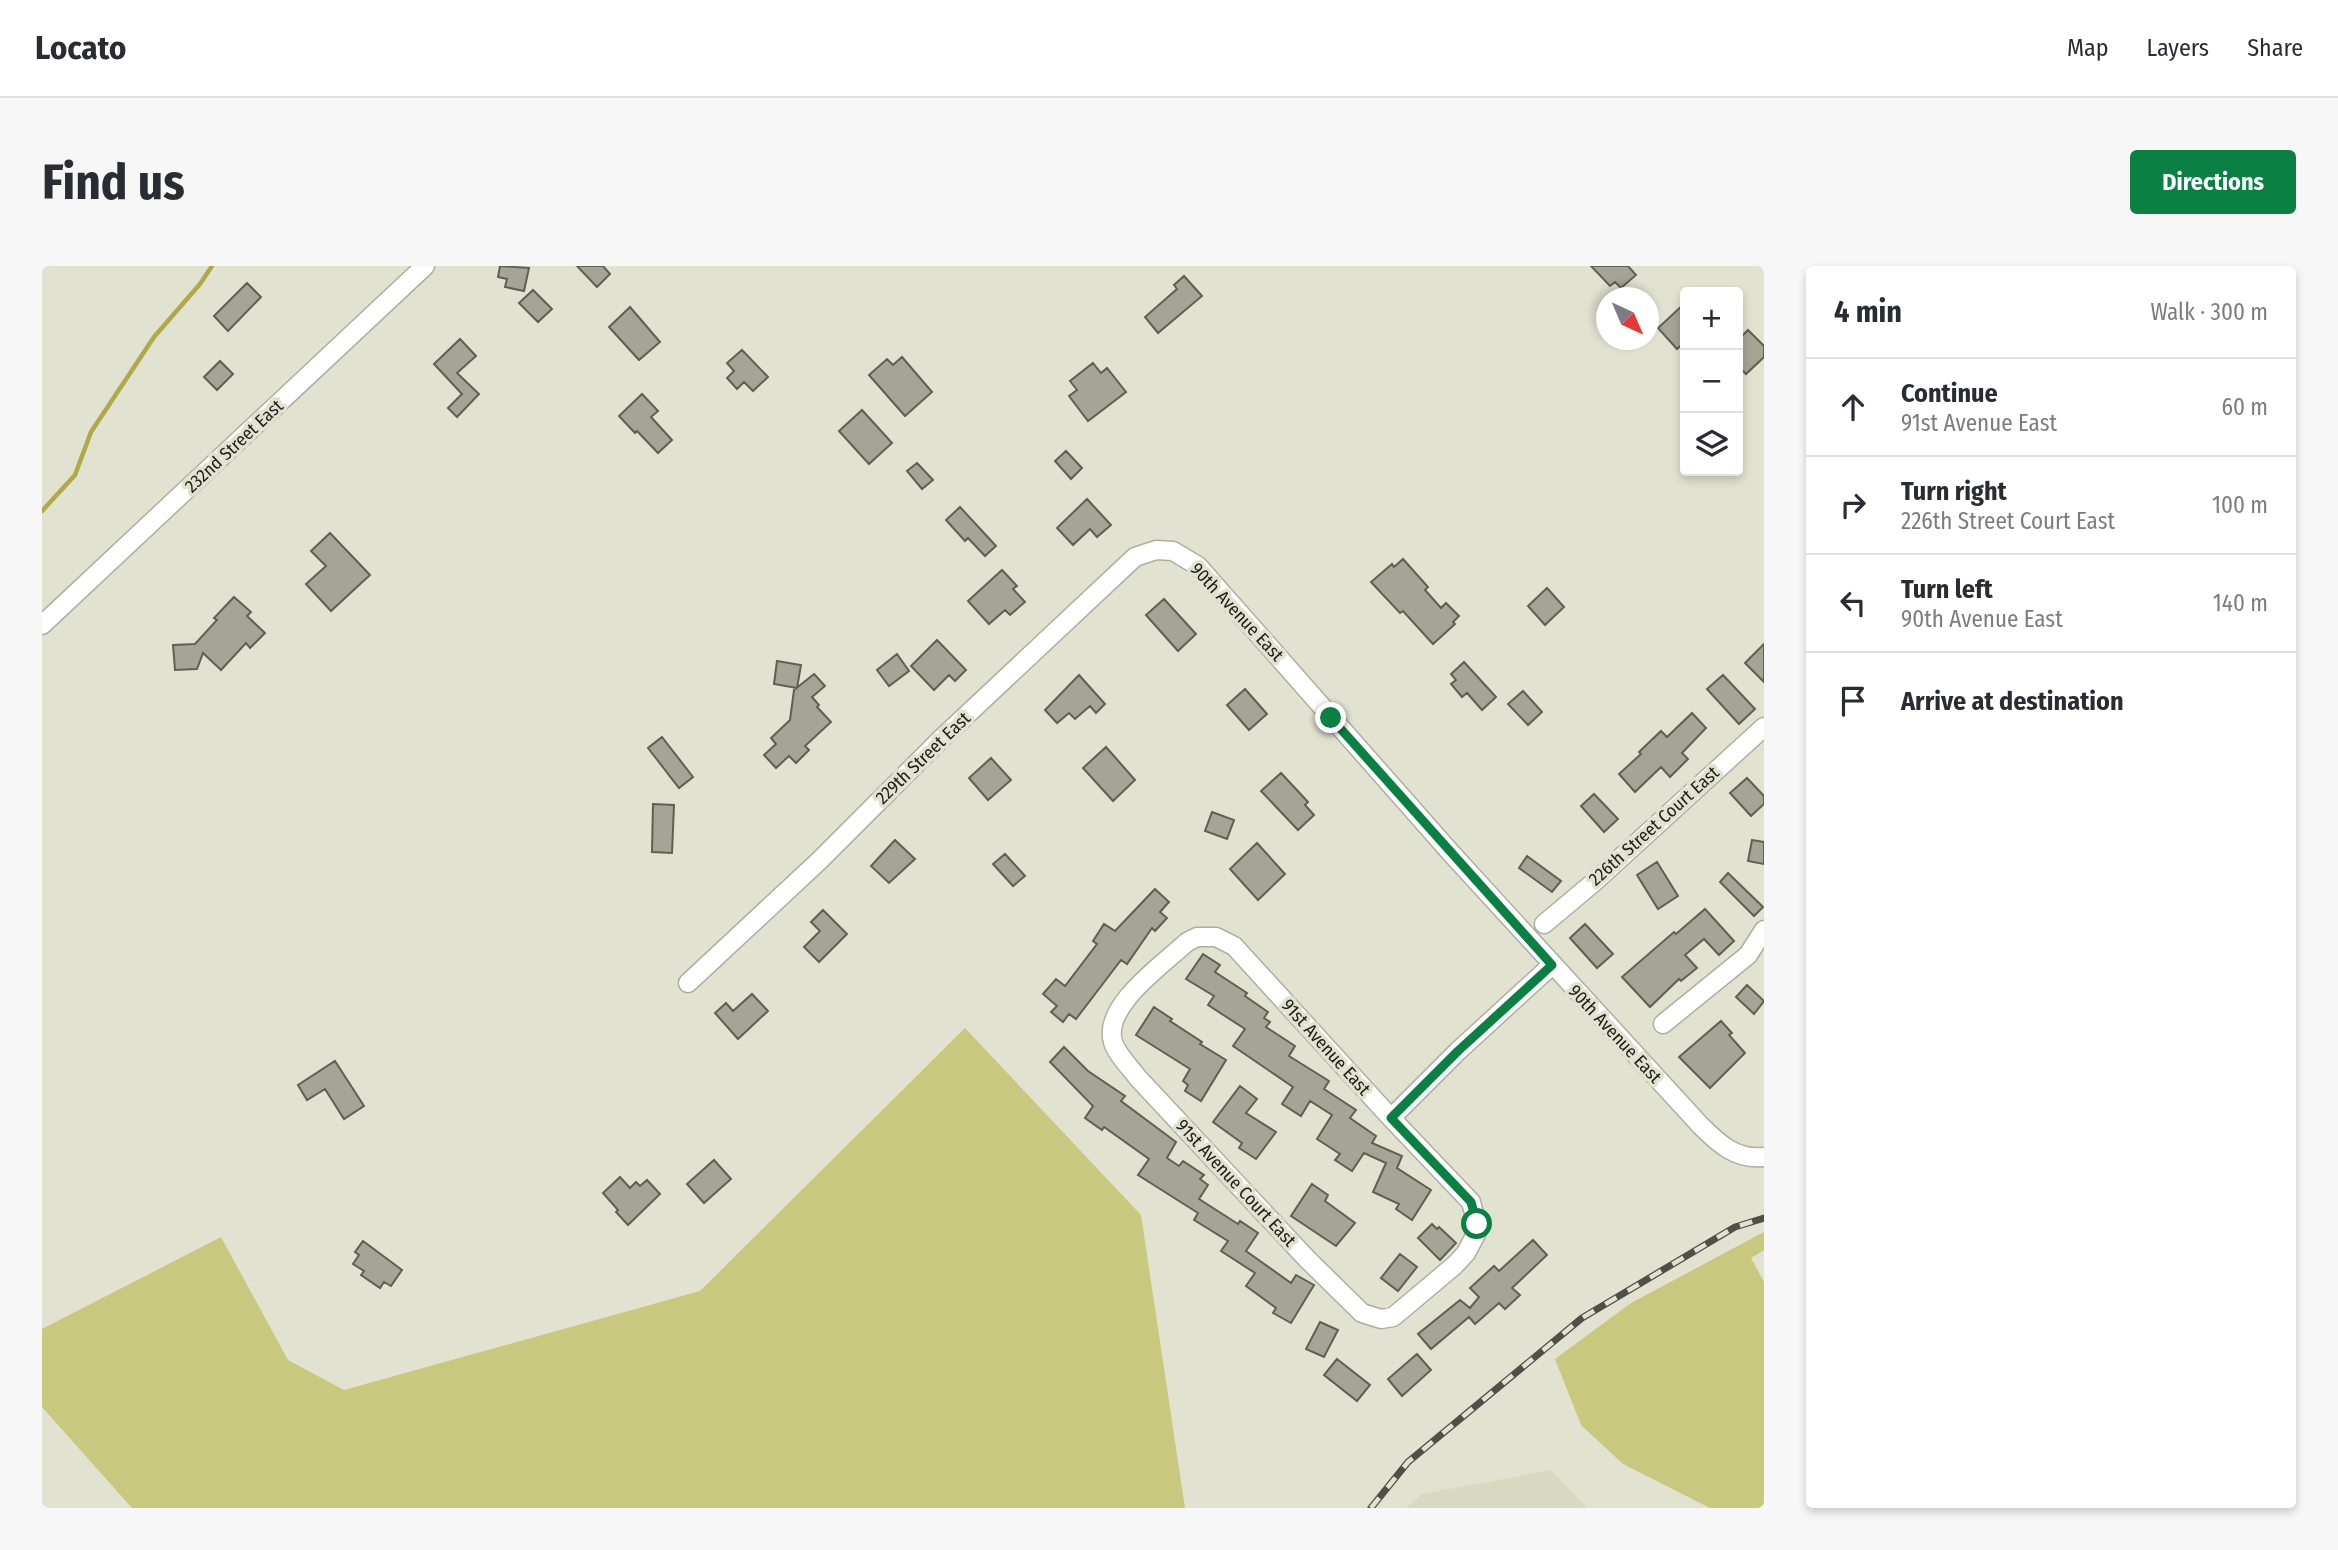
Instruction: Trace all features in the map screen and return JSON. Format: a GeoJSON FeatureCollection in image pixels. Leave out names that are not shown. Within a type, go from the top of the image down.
{"type":"FeatureCollection","features":[{"type":"Feature","properties":{"kind":"street","name":"232nd Street East"},"geometry":{"type":"LineString","coordinates":[[42,625],[425,266]]}},
{"type":"Feature","properties":{"kind":"street","name":"229th Street East"},"geometry":{"type":"LineString","coordinates":[[688,983],[1135,557],[1156,550],[1168,551]]}},
{"type":"Feature","properties":{"kind":"street","name":"90th Avenue East"},"geometry":{"type":"LineString","coordinates":[[1168,551],[1183,555],[1198,566],[1230,599],[1323,709],[1552,965],[1717,1142],[1747,1157],[1764,1157]]}},
{"type":"Feature","properties":{"kind":"street","name":"226th Street Court East"},"geometry":{"type":"LineString","coordinates":[[1544,924],[1593,883],[1764,727]]}},
{"type":"Feature","properties":{"kind":"street"},"geometry":{"type":"LineString","coordinates":[[1663,1024],[1748,955],[1764,930]]}},
{"type":"Feature","properties":{"kind":"street","name":"91st Avenue East"},"geometry":{"type":"LineString","coordinates":[[1112,1027],[1115,1015],[1130,995],[1187,942],[1197,937],[1226,941],[1246,958],[1471,1202],[1477,1224],[1476,1234]]}},
{"type":"Feature","properties":{"kind":"street"},"geometry":{"type":"LineString","coordinates":[[1391,1118],[1458,1051],[1552,965]]}},
{"type":"Feature","properties":{"kind":"street","name":"91st Avenue Court East"},"geometry":{"type":"LineString","coordinates":[[1112,1027],[1114,1046],[1138,1078],[1307,1259],[1362,1313],[1381,1319],[1393,1317],[1455,1265],[1476,1234]]}},
{"type":"Feature","properties":{"kind":"shaded area"},"geometry":{"type":"Polygon","coordinates":[[[965,1028],[1141,1215],[1185,1508],[132,1508],[42,1407],[42,1329],[221,1237],[288,1360],[344,1390],[700,1291],[965,1028]]]}},
{"type":"Feature","properties":{"kind":"shaded area"},"geometry":{"type":"Polygon","coordinates":[[[1764,1232],[1764,1250],[1751,1258],[1764,1282],[1764,1508],[1710,1508],[1623,1464],[1581,1425],[1555,1359],[1631,1303],[1764,1232]]]}},
{"type":"Feature","properties":{"kind":"shaded area"},"geometry":{"type":"Polygon","coordinates":[[[1551,1470],[1587,1508],[1406,1508],[1422,1494],[1551,1470]]]}},
{"type":"Feature","properties":{"kind":"building"},"geometry":{"type":"Polygon","coordinates":[[[500,266],[529,268],[524,291],[505,287],[507,279],[498,277],[500,266]]]}},
{"type":"Feature","properties":{"kind":"building"},"geometry":{"type":"Polygon","coordinates":[[[577,266],[603,266],[610,274],[597,287],[577,266]]]}},
{"type":"Feature","properties":{"kind":"building"},"geometry":{"type":"Polygon","coordinates":[[[1591,266],[1628,266],[1636,275],[1622,287],[1615,282],[1610,286],[1591,266]]]}},
{"type":"Feature","properties":{"kind":"building"},"geometry":{"type":"Polygon","coordinates":[[[1184,276],[1202,296],[1158,333],[1145,317],[1177,289],[1174,285],[1184,276]]]}},
{"type":"Feature","properties":{"kind":"building"},"geometry":{"type":"Polygon","coordinates":[[[247,283],[261,297],[228,331],[214,316],[247,283]]]}},
{"type":"Feature","properties":{"kind":"building"},"geometry":{"type":"Polygon","coordinates":[[[533,290],[552,309],[538,322],[519,303],[533,290]]]}},
{"type":"Feature","properties":{"kind":"building"},"geometry":{"type":"Polygon","coordinates":[[[630,307],[660,342],[639,360],[609,327],[630,307]]]}},
{"type":"Feature","properties":{"kind":"building"},"geometry":{"type":"Polygon","coordinates":[[[1680,308],[1680,346],[1677,349],[1659,327],[1680,308]]]}},
{"type":"Feature","properties":{"kind":"building"},"geometry":{"type":"Polygon","coordinates":[[[1748,330],[1764,346],[1764,357],[1746,374],[1743,371],[1743,335],[1748,330]]]}},
{"type":"Feature","properties":{"kind":"building"},"geometry":{"type":"Polygon","coordinates":[[[460,339],[476,356],[457,373],[479,394],[457,417],[448,408],[462,394],[434,364],[460,339]]]}},
{"type":"Feature","properties":{"kind":"building"},"geometry":{"type":"Polygon","coordinates":[[[742,350],[768,377],[753,391],[744,382],[737,389],[727,378],[734,371],[727,363],[742,350]]]}},
{"type":"Feature","properties":{"kind":"building"},"geometry":{"type":"Polygon","coordinates":[[[902,357],[932,392],[905,416],[869,375],[887,359],[893,365],[902,357]]]}},
{"type":"Feature","properties":{"kind":"building"},"geometry":{"type":"Polygon","coordinates":[[[220,361],[233,374],[217,390],[204,377],[220,361]]]}},
{"type":"Feature","properties":{"kind":"building"},"geometry":{"type":"Polygon","coordinates":[[[1093,363],[1101,373],[1107,368],[1126,392],[1088,421],[1069,396],[1077,390],[1070,381],[1093,363]]]}},
{"type":"Feature","properties":{"kind":"building"},"geometry":{"type":"Polygon","coordinates":[[[642,394],[658,411],[651,417],[672,440],[658,453],[619,416],[642,394]]]}},
{"type":"Feature","properties":{"kind":"building"},"geometry":{"type":"Polygon","coordinates":[[[862,410],[892,443],[869,464],[839,431],[862,410]]]}},
{"type":"Feature","properties":{"kind":"building"},"geometry":{"type":"Polygon","coordinates":[[[1066,451],[1082,468],[1071,479],[1055,461],[1066,451]]]}},
{"type":"Feature","properties":{"kind":"building"},"geometry":{"type":"Polygon","coordinates":[[[917,463],[933,480],[922,489],[907,471],[917,463]]]}},
{"type":"Feature","properties":{"kind":"building"},"geometry":{"type":"Polygon","coordinates":[[[1087,499],[1111,525],[1097,537],[1090,529],[1073,545],[1057,528],[1087,499]]]}},
{"type":"Feature","properties":{"kind":"building"},"geometry":{"type":"Polygon","coordinates":[[[960,507],[996,546],[985,556],[968,538],[965,541],[946,520],[960,507]]]}},
{"type":"Feature","properties":{"kind":"building"},"geometry":{"type":"Polygon","coordinates":[[[330,533],[370,575],[331,611],[306,584],[326,566],[311,551],[330,533]]]}},
{"type":"Feature","properties":{"kind":"building"},"geometry":{"type":"Polygon","coordinates":[[[1403,559],[1428,587],[1425,590],[1441,608],[1446,603],[1459,616],[1453,622],[1455,624],[1433,644],[1403,611],[1400,613],[1371,582],[1392,564],[1394,567],[1403,559]]]}},
{"type":"Feature","properties":{"kind":"building"},"geometry":{"type":"Polygon","coordinates":[[[1002,570],[1017,586],[1013,589],[1025,602],[1010,615],[1005,610],[989,624],[968,601],[1002,570]]]}},
{"type":"Feature","properties":{"kind":"building"},"geometry":{"type":"Polygon","coordinates":[[[1547,588],[1564,607],[1545,625],[1528,606],[1547,588]]]}},
{"type":"Feature","properties":{"kind":"building"},"geometry":{"type":"Polygon","coordinates":[[[234,597],[251,612],[247,616],[265,633],[250,648],[246,643],[221,670],[203,653],[197,669],[175,670],[173,645],[195,644],[234,597]]]}},
{"type":"Feature","properties":{"kind":"building"},"geometry":{"type":"Polygon","coordinates":[[[1164,599],[1196,634],[1178,651],[1146,615],[1164,599]]]}},
{"type":"Feature","properties":{"kind":"building"},"geometry":{"type":"Polygon","coordinates":[[[937,640],[966,670],[955,681],[949,675],[934,690],[911,666],[937,640]]]}},
{"type":"Feature","properties":{"kind":"building"},"geometry":{"type":"Polygon","coordinates":[[[1764,644],[1764,682],[1745,663],[1764,644]]]}},
{"type":"Feature","properties":{"kind":"building"},"geometry":{"type":"Polygon","coordinates":[[[897,654],[909,671],[889,686],[877,670],[897,654]]]}},
{"type":"Feature","properties":{"kind":"building"},"geometry":{"type":"Polygon","coordinates":[[[777,661],[801,665],[797,688],[774,684],[777,661]]]}},
{"type":"Feature","properties":{"kind":"building"},"geometry":{"type":"Polygon","coordinates":[[[1464,662],[1496,697],[1482,710],[1467,693],[1462,697],[1451,684],[1456,680],[1451,674],[1464,662]]]}},
{"type":"Feature","properties":{"kind":"building"},"geometry":{"type":"Polygon","coordinates":[[[814,674],[825,686],[812,697],[831,722],[805,746],[809,750],[796,763],[789,756],[776,768],[764,755],[776,744],[771,738],[790,720],[794,690],[814,674]]]}},
{"type":"Feature","properties":{"kind":"building"},"geometry":{"type":"Polygon","coordinates":[[[1079,675],[1105,704],[1096,713],[1090,706],[1075,719],[1069,713],[1057,723],[1045,710],[1079,675]]]}},
{"type":"Feature","properties":{"kind":"building"},"geometry":{"type":"Polygon","coordinates":[[[1723,675],[1755,709],[1739,724],[1707,689],[1723,675]]]}},
{"type":"Feature","properties":{"kind":"building"},"geometry":{"type":"Polygon","coordinates":[[[1245,689],[1267,714],[1249,730],[1227,705],[1245,689]]]}},
{"type":"Feature","properties":{"kind":"building"},"geometry":{"type":"Polygon","coordinates":[[[1523,691],[1542,712],[1528,725],[1508,704],[1523,691]]]}},
{"type":"Feature","properties":{"kind":"building"},"geometry":{"type":"Polygon","coordinates":[[[1692,713],[1706,728],[1682,753],[1688,759],[1670,777],[1661,767],[1635,792],[1619,774],[1661,731],[1667,737],[1692,713]]]}},
{"type":"Feature","properties":{"kind":"building"},"geometry":{"type":"Polygon","coordinates":[[[662,737],[693,777],[679,788],[648,748],[662,737]]]}},
{"type":"Feature","properties":{"kind":"building"},"geometry":{"type":"Polygon","coordinates":[[[1106,747],[1135,780],[1113,801],[1083,768],[1106,747]]]}},
{"type":"Feature","properties":{"kind":"building"},"geometry":{"type":"Polygon","coordinates":[[[991,758],[1011,780],[988,800],[969,778],[991,758]]]}},
{"type":"Feature","properties":{"kind":"building"},"geometry":{"type":"Polygon","coordinates":[[[1281,773],[1308,802],[1305,805],[1314,815],[1298,830],[1261,791],[1281,773]]]}},
{"type":"Feature","properties":{"kind":"building"},"geometry":{"type":"Polygon","coordinates":[[[1747,778],[1764,796],[1764,804],[1751,816],[1730,793],[1747,778]]]}},
{"type":"Feature","properties":{"kind":"building"},"geometry":{"type":"Polygon","coordinates":[[[1594,794],[1618,819],[1604,832],[1581,806],[1594,794]]]}},
{"type":"Feature","properties":{"kind":"building"},"geometry":{"type":"Polygon","coordinates":[[[653,804],[674,805],[672,853],[652,852],[653,804]]]}},
{"type":"Feature","properties":{"kind":"building"},"geometry":{"type":"Polygon","coordinates":[[[1212,812],[1234,820],[1227,839],[1205,831],[1212,812]]]}},
{"type":"Feature","properties":{"kind":"building"},"geometry":{"type":"Polygon","coordinates":[[[895,840],[915,859],[889,883],[871,866],[895,840]]]}},
{"type":"Feature","properties":{"kind":"building"},"geometry":{"type":"Polygon","coordinates":[[[1752,840],[1764,842],[1764,864],[1748,861],[1752,840]]]}},
{"type":"Feature","properties":{"kind":"building"},"geometry":{"type":"Polygon","coordinates":[[[1257,843],[1285,874],[1258,900],[1230,869],[1257,843]]]}},
{"type":"Feature","properties":{"kind":"building"},"geometry":{"type":"Polygon","coordinates":[[[1005,854],[1025,876],[1013,886],[993,864],[1005,854]]]}},
{"type":"Feature","properties":{"kind":"building"},"geometry":{"type":"Polygon","coordinates":[[[1527,856],[1561,881],[1552,892],[1519,868],[1527,856]]]}},
{"type":"Feature","properties":{"kind":"building"},"geometry":{"type":"Polygon","coordinates":[[[1657,862],[1678,896],[1658,909],[1637,875],[1657,862]]]}},
{"type":"Feature","properties":{"kind":"building"},"geometry":{"type":"Polygon","coordinates":[[[1728,873],[1763,907],[1754,916],[1720,882],[1728,873]]]}},
{"type":"Feature","properties":{"kind":"building"},"geometry":{"type":"Polygon","coordinates":[[[1155,889],[1169,902],[1160,912],[1167,918],[1155,931],[1152,928],[1127,964],[1121,960],[1076,1019],[1069,1014],[1063,1022],[1051,1012],[1057,1006],[1043,994],[1056,979],[1065,986],[1097,944],[1093,941],[1104,924],[1115,931],[1155,889]]]}},
{"type":"Feature","properties":{"kind":"building"},"geometry":{"type":"Polygon","coordinates":[[[1705,909],[1734,941],[1719,955],[1704,939],[1685,955],[1697,968],[1681,981],[1679,979],[1650,1007],[1622,977],[1705,909]]]}},
{"type":"Feature","properties":{"kind":"building"},"geometry":{"type":"Polygon","coordinates":[[[823,910],[847,934],[819,962],[804,947],[820,931],[811,922],[823,910]]]}},
{"type":"Feature","properties":{"kind":"building"},"geometry":{"type":"Polygon","coordinates":[[[1585,924],[1613,954],[1597,968],[1570,938],[1585,924]]]}},
{"type":"Feature","properties":{"kind":"building"},"geometry":{"type":"Polygon","coordinates":[[[1203,954],[1220,965],[1215,972],[1247,993],[1245,996],[1268,1012],[1264,1018],[1270,1022],[1266,1027],[1295,1046],[1289,1056],[1329,1081],[1324,1089],[1356,1110],[1350,1118],[1376,1136],[1372,1143],[1402,1156],[1397,1168],[1431,1190],[1412,1220],[1396,1209],[1399,1204],[1373,1192],[1386,1163],[1364,1153],[1352,1171],[1335,1160],[1340,1154],[1317,1139],[1332,1115],[1310,1101],[1301,1116],[1282,1104],[1293,1087],[1233,1046],[1245,1029],[1208,1005],[1214,996],[1186,979],[1203,954]]]}},
{"type":"Feature","properties":{"kind":"building"},"geometry":{"type":"Polygon","coordinates":[[[1747,985],[1764,1001],[1754,1014],[1736,997],[1747,985]]]}},
{"type":"Feature","properties":{"kind":"building"},"geometry":{"type":"Polygon","coordinates":[[[752,994],[768,1011],[738,1039],[715,1013],[726,1003],[733,1011],[752,994]]]}},
{"type":"Feature","properties":{"kind":"building"},"geometry":{"type":"Polygon","coordinates":[[[1154,1007],[1202,1042],[1200,1044],[1226,1060],[1201,1101],[1185,1091],[1188,1085],[1183,1081],[1190,1069],[1136,1035],[1154,1007]]]}},
{"type":"Feature","properties":{"kind":"building"},"geometry":{"type":"Polygon","coordinates":[[[1721,1021],[1745,1053],[1710,1088],[1679,1057],[1721,1021]]]}},
{"type":"Feature","properties":{"kind":"building"},"geometry":{"type":"Polygon","coordinates":[[[1064,1047],[1088,1071],[1125,1096],[1121,1101],[1176,1142],[1167,1158],[1179,1166],[1183,1161],[1204,1175],[1200,1179],[1208,1185],[1199,1199],[1238,1224],[1240,1221],[1258,1233],[1246,1251],[1291,1283],[1296,1275],[1314,1285],[1291,1323],[1273,1313],[1276,1308],[1246,1286],[1255,1273],[1221,1251],[1228,1241],[1194,1220],[1198,1213],[1138,1175],[1149,1159],[1104,1127],[1102,1130],[1085,1118],[1093,1106],[1050,1062],[1064,1047]]]}},
{"type":"Feature","properties":{"kind":"building"},"geometry":{"type":"Polygon","coordinates":[[[335,1061],[364,1106],[344,1119],[325,1089],[307,1100],[298,1085],[335,1061]]]}},
{"type":"Feature","properties":{"kind":"building"},"geometry":{"type":"Polygon","coordinates":[[[1240,1086],[1257,1099],[1246,1113],[1276,1132],[1256,1159],[1239,1148],[1242,1143],[1213,1122],[1240,1086]]]}},
{"type":"Feature","properties":{"kind":"building"},"geometry":{"type":"Polygon","coordinates":[[[714,1160],[731,1179],[704,1203],[687,1184],[714,1160]]]}},
{"type":"Feature","properties":{"kind":"building"},"geometry":{"type":"Polygon","coordinates":[[[620,1177],[630,1188],[636,1182],[640,1186],[647,1180],[660,1194],[628,1225],[603,1193],[620,1177]]]}},
{"type":"Feature","properties":{"kind":"building"},"geometry":{"type":"Polygon","coordinates":[[[1312,1184],[1328,1195],[1325,1201],[1355,1223],[1336,1246],[1291,1216],[1312,1184]]]}},
{"type":"Feature","properties":{"kind":"building"},"geometry":{"type":"Polygon","coordinates":[[[1432,1224],[1456,1243],[1440,1260],[1418,1238],[1432,1224]]]}},
{"type":"Feature","properties":{"kind":"building"},"geometry":{"type":"Polygon","coordinates":[[[1533,1240],[1547,1255],[1512,1288],[1520,1295],[1505,1309],[1499,1303],[1475,1324],[1469,1317],[1431,1349],[1418,1334],[1460,1300],[1470,1308],[1479,1297],[1470,1288],[1494,1266],[1499,1271],[1533,1240]]]}},
{"type":"Feature","properties":{"kind":"building"},"geometry":{"type":"Polygon","coordinates":[[[363,1241],[402,1270],[391,1286],[384,1282],[380,1288],[361,1275],[364,1271],[353,1264],[359,1255],[355,1252],[363,1241]]]}},
{"type":"Feature","properties":{"kind":"building"},"geometry":{"type":"Polygon","coordinates":[[[1400,1254],[1417,1267],[1398,1291],[1381,1278],[1400,1254]]]}},
{"type":"Feature","properties":{"kind":"building"},"geometry":{"type":"Polygon","coordinates":[[[1320,1322],[1338,1330],[1324,1357],[1306,1349],[1320,1322]]]}},
{"type":"Feature","properties":{"kind":"building"},"geometry":{"type":"Polygon","coordinates":[[[1417,1354],[1431,1370],[1402,1396],[1388,1379],[1417,1354]]]}},
{"type":"Feature","properties":{"kind":"building"},"geometry":{"type":"Polygon","coordinates":[[[1337,1359],[1370,1385],[1357,1401],[1324,1375],[1337,1359]]]}},
{"type":"Feature","properties":{"kind":"waterway"},"geometry":{"type":"LineString","coordinates":[[42,511],[75,475],[91,432],[154,337],[212,266]]}},
{"type":"Feature","properties":{"kind":"railway"},"geometry":{"type":"LineString","coordinates":[[1371,1508],[1408,1462],[1582,1318],[1735,1227],[1764,1218]]}},
{"type":"Feature","properties":{"kind":"route"},"geometry":{"type":"LineString","coordinates":[[1331,718],[1552,965],[1458,1051],[1391,1118],[1471,1202],[1477,1224]]}}]}
